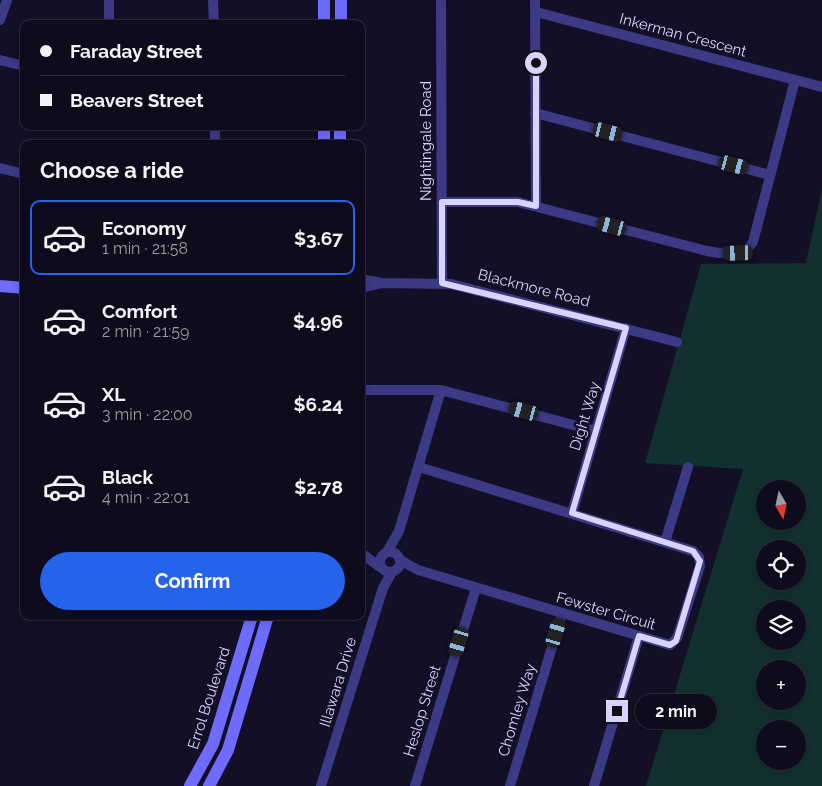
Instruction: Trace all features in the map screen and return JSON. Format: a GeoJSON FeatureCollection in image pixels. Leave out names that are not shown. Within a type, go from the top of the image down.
{"type":"FeatureCollection","features":[{"type":"Feature","properties":{"kind":"street"},"geometry":{"type":"LineString","coordinates":[[0,20],[7,0]]}},
{"type":"Feature","properties":{"kind":"street"},"geometry":{"type":"LineString","coordinates":[[109,0],[109,20]]}},
{"type":"Feature","properties":{"kind":"street"},"geometry":{"type":"LineString","coordinates":[[213,0],[214,20]]}},
{"type":"Feature","properties":{"kind":"street"},"geometry":{"type":"LineString","coordinates":[[324,0],[324,20]]}},
{"type":"Feature","properties":{"kind":"street"},"geometry":{"type":"LineString","coordinates":[[341,0],[341,20]]}},
{"type":"Feature","properties":{"kind":"street","name":"Nightingale Road"},"geometry":{"type":"LineString","coordinates":[[440,0],[442,283]]}},
{"type":"Feature","properties":{"kind":"street"},"geometry":{"type":"LineString","coordinates":[[535,0],[536,206]]}},
{"type":"Feature","properties":{"kind":"street","name":"Inkerman Crescent"},"geometry":{"type":"LineString","coordinates":[[536,12],[822,87]]}},
{"type":"Feature","properties":{"kind":"street"},"geometry":{"type":"LineString","coordinates":[[0,60],[20,65]]}},
{"type":"Feature","properties":{"kind":"street"},"geometry":{"type":"LineString","coordinates":[[442,202],[518,202],[706,251],[738,253],[750,248],[753,242],[795,80]]}},
{"type":"Feature","properties":{"kind":"street"},"geometry":{"type":"LineString","coordinates":[[535,113],[770,175]]}},
{"type":"Feature","properties":{"kind":"street"},"geometry":{"type":"LineString","coordinates":[[0,168],[20,173]]}},
{"type":"Feature","properties":{"kind":"street","name":"Blackmore Road"},"geometry":{"type":"LineString","coordinates":[[365,280],[381,283],[442,283],[677,342]]}},
{"type":"Feature","properties":{"kind":"street","name":"Blackmore Road"},"geometry":{"type":"LineString","coordinates":[[365,287],[381,283]]}},
{"type":"Feature","properties":{"kind":"street"},"geometry":{"type":"LineString","coordinates":[[0,286],[20,288]]}},
{"type":"Feature","properties":{"kind":"street","name":"Dight Way"},"geometry":{"type":"LineString","coordinates":[[572,513],[626,328]]}},
{"type":"Feature","properties":{"kind":"street"},"geometry":{"type":"LineString","coordinates":[[365,390],[442,390],[596,431]]}},
{"type":"Feature","properties":{"kind":"street"},"geometry":{"type":"LineString","coordinates":[[388,570],[400,566],[397,543],[399,531],[442,390]]}},
{"type":"Feature","properties":{"kind":"street","name":"Fewster Circuit"},"geometry":{"type":"LineString","coordinates":[[388,570],[418,570],[670,645],[676,641],[700,566],[697,554],[665,542],[419,467]]}},
{"type":"Feature","properties":{"kind":"street"},"geometry":{"type":"LineString","coordinates":[[665,542],[688,467]]}},
{"type":"Feature","properties":{"kind":"street"},"geometry":{"type":"LineString","coordinates":[[388,570],[380,560],[399,531]]}},
{"type":"Feature","properties":{"kind":"street"},"geometry":{"type":"LineString","coordinates":[[365,553],[371,555],[394,552],[399,558]]}},
{"type":"Feature","properties":{"kind":"street"},"geometry":{"type":"LineString","coordinates":[[365,555],[388,570]]}},
{"type":"Feature","properties":{"kind":"street","name":"Fewster Circuit"},"geometry":{"type":"LineString","coordinates":[[399,558],[418,570]]}},
{"type":"Feature","properties":{"kind":"street","name":"Illawara Drive"},"geometry":{"type":"LineString","coordinates":[[321,786],[388,570]]}},
{"type":"Feature","properties":{"kind":"street","name":"Heslop Street"},"geometry":{"type":"LineString","coordinates":[[415,786],[476,588]]}},
{"type":"Feature","properties":{"kind":"street","name":"Chomley Way"},"geometry":{"type":"LineString","coordinates":[[510,786],[562,614]]}},
{"type":"Feature","properties":{"kind":"street","name":"Errol Boulevard"},"geometry":{"type":"LineString","coordinates":[[190,786],[213,744],[251,620]]}},
{"type":"Feature","properties":{"kind":"street"},"geometry":{"type":"LineString","coordinates":[[209,786],[228,750],[267,620]]}},
{"type":"Feature","properties":{"kind":"street"},"geometry":{"type":"LineString","coordinates":[[594,786],[639,636]]}},
{"type":"Feature","properties":{"kind":"green space"},"geometry":{"type":"Polygon","coordinates":[[[822,189],[822,786],[646,786],[743,469],[645,463],[701,264],[806,263],[822,189]]]}},
{"type":"Feature","properties":{"kind":"route"},"geometry":{"type":"LineString","coordinates":[[536,63],[536,206],[518,202],[442,202],[442,283],[626,328],[572,513],[693,551],[699,557],[700,566],[676,641],[670,645],[639,636],[617,711]]}}]}
